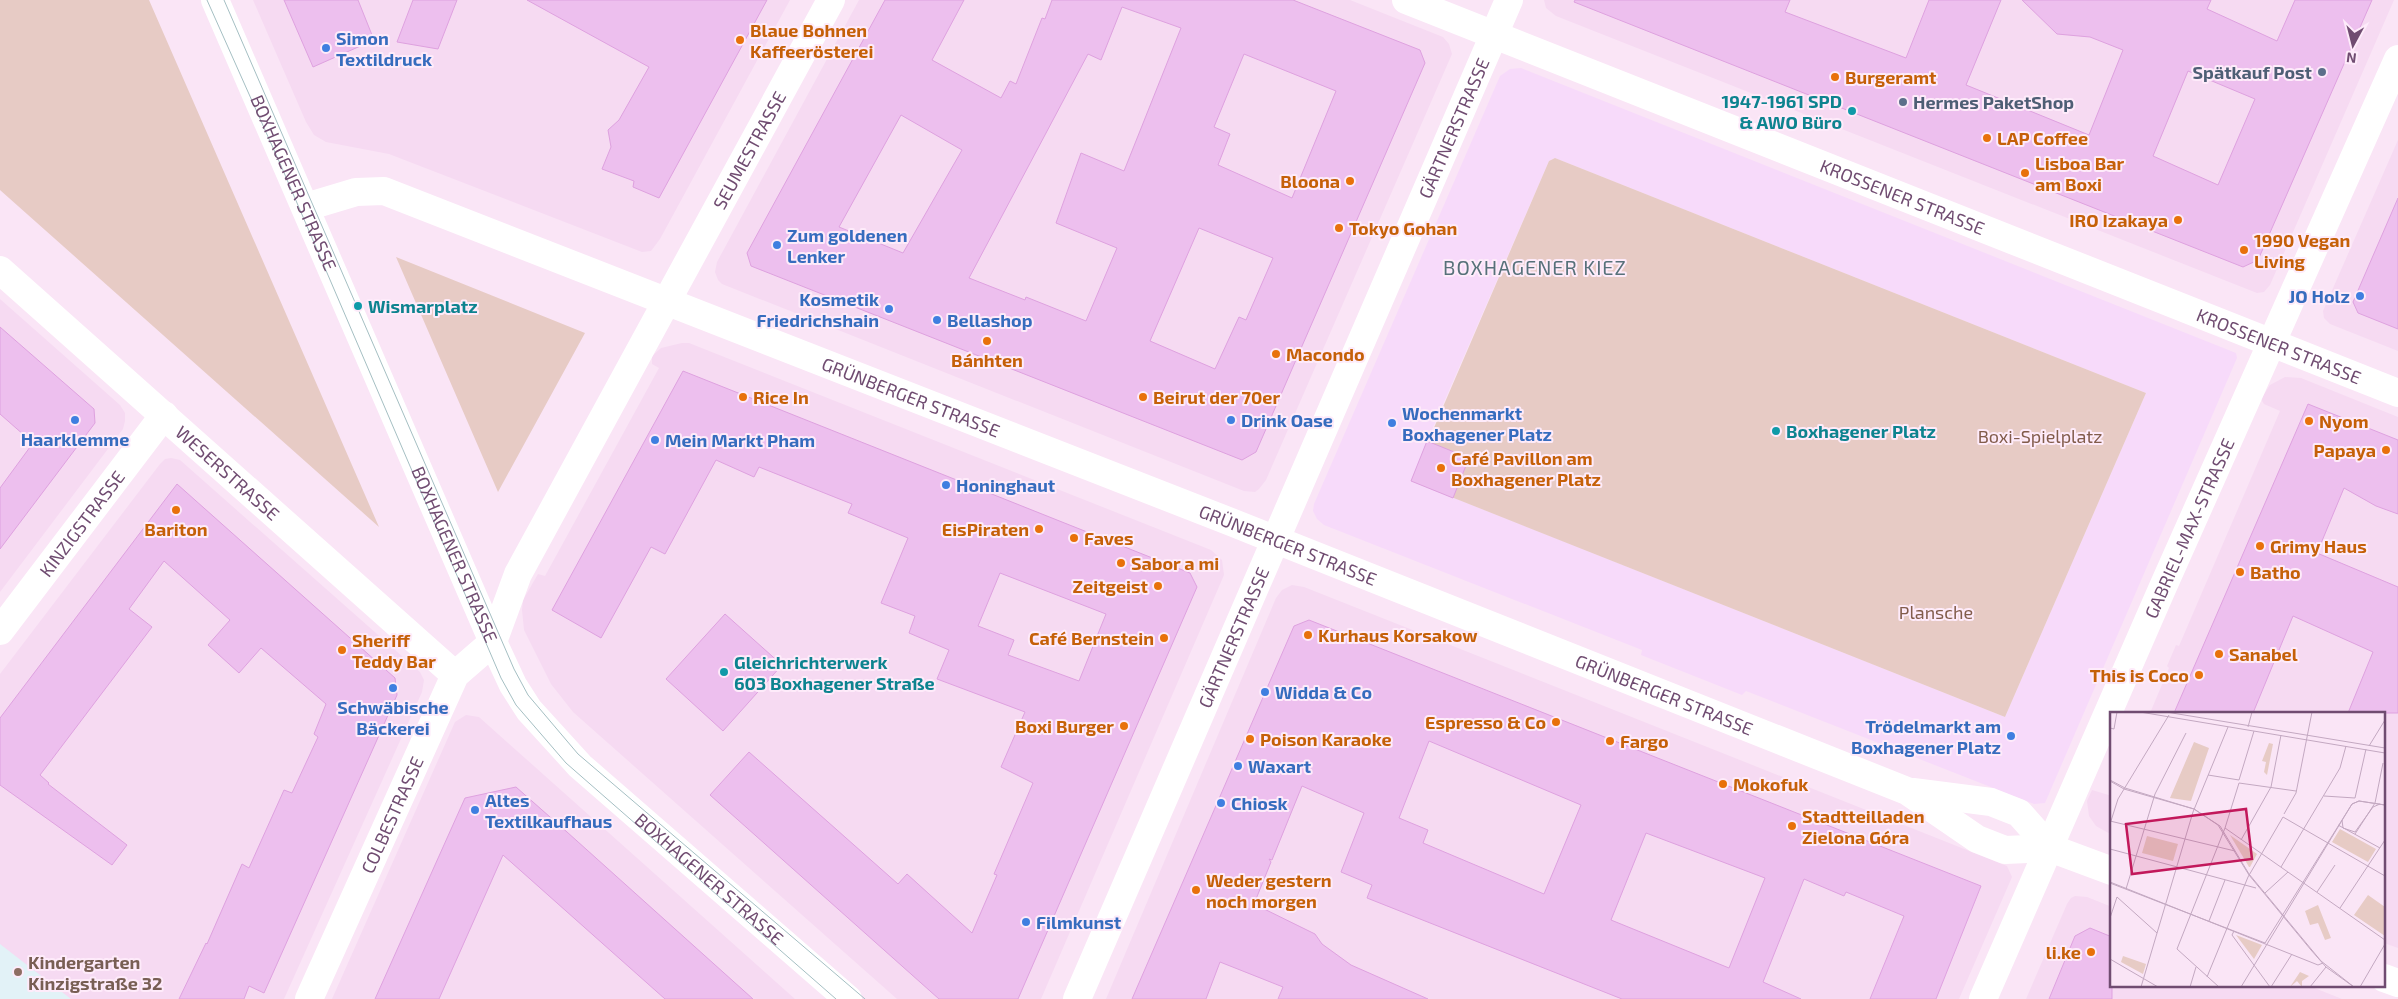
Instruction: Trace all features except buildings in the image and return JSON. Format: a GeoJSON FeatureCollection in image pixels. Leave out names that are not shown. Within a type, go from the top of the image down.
{"type":"FeatureCollection","features":[{"type":"Feature","properties":{"kind":"street","name":"BOXHAGENER STRASSE"},"geometry":{"type":"LineString","coordinates":[[215,0],[493,642],[513,684],[529,710],[580,766],[848,999]]}},
{"type":"Feature","properties":{"kind":"street","name":"SEUMESTRASSE"},"geometry":{"type":"LineString","coordinates":[[668,301],[831,0]]}},
{"type":"Feature","properties":{"kind":"street","name":"KROSSENER STRASSE"},"geometry":{"type":"LineString","coordinates":[[1406,0],[2398,393]]}},
{"type":"Feature","properties":{"kind":"street","name":"GÄRTNERSTRASSE"},"geometry":{"type":"LineString","coordinates":[[1077,999],[1509,0]]}},
{"type":"Feature","properties":{"kind":"street","name":"GABRIEL-MAX-STRASSE"},"geometry":{"type":"LineString","coordinates":[[1984,999],[2398,59]]}},
{"type":"Feature","properties":{"kind":"street"},"geometry":{"type":"LineString","coordinates":[[306,207],[356,192],[384,191],[668,301],[513,584],[493,642]]}},
{"type":"Feature","properties":{"kind":"street","name":"WESERSTRASSE"},"geometry":{"type":"LineString","coordinates":[[0,270],[455,675]]}},
{"type":"Feature","properties":{"kind":"street","name":"GRÜNBERGER STRASSE"},"geometry":{"type":"LineString","coordinates":[[668,301],[1275,539],[1907,791],[1977,839],[2005,850],[2050,848],[2110,870]]}},
{"type":"Feature","properties":{"kind":"street","name":"KINZIGSTRASSE"},"geometry":{"type":"LineString","coordinates":[[0,631],[164,415]]}},
{"type":"Feature","properties":{"kind":"street","name":"COLBESTRASSE"},"geometry":{"type":"LineString","coordinates":[[310,999],[455,675],[493,642]]}},
{"type":"Feature","properties":{"kind":"street","name":"GRÜNBERGER STRASSE"},"geometry":{"type":"LineString","coordinates":[[1907,791],[1991,802],[2019,813],[2050,848]]}},
{"type":"Feature","properties":{"kind":"street"},"geometry":{"type":"LineString","coordinates":[[2386,979],[2398,983]]}},
{"type":"Feature","properties":{"kind":"shaded area"},"geometry":{"type":"Polygon","coordinates":[[[253,0],[790,0],[660,239],[651,251],[642,252],[389,154],[326,142],[314,135],[306,122],[253,0]]]}},
{"type":"Feature","properties":{"kind":"shaded area"},"geometry":{"type":"Polygon","coordinates":[[[859,0],[1350,0],[1443,37],[1449,44],[1452,54],[1266,480],[1259,489],[1255,492],[1244,491],[722,284],[718,280],[715,272],[717,262],[859,0]]]}},
{"type":"Feature","properties":{"kind":"shaded area"},"geometry":{"type":"Polygon","coordinates":[[[1544,0],[2394,0],[2270,285],[2264,292],[2257,293],[1556,16],[1546,8],[1544,0]]]}},
{"type":"Feature","properties":{"kind":"shaded area","name":"Wochenmarkt Boxhagener Platz"},"geometry":{"type":"Polygon","coordinates":[[[1521,68],[2236,353],[2237,358],[2045,803],[2034,804],[1746,691],[1742,695],[1641,655],[1642,650],[1324,525],[1317,519],[1313,511],[1314,504],[1500,76],[1510,69],[1521,68]],[[1555,158],[1549,161],[1427,441],[1444,494],[2005,717],[2146,393],[1555,158]]]}},
{"type":"Feature","properties":{"kind":"shaded area"},"geometry":{"type":"Polygon","coordinates":[[[2398,140],[2398,351],[2330,324],[2324,318],[2323,311],[2398,140]]]}},
{"type":"Feature","properties":{"kind":"shaded area"},"geometry":{"type":"Polygon","coordinates":[[[0,299],[120,405],[125,413],[125,421],[123,429],[0,592],[0,299]]]}},
{"type":"Feature","properties":{"kind":"shaded area"},"geometry":{"type":"Polygon","coordinates":[[[689,343],[1211,550],[1222,560],[1224,575],[1041,999],[897,999],[573,712],[551,684],[524,630],[523,600],[538,574],[545,576],[659,368],[652,364],[652,356],[661,348],[689,343]]]}},
{"type":"Feature","properties":{"kind":"shaded area"},"geometry":{"type":"Polygon","coordinates":[[[2285,377],[2301,378],[2398,417],[2398,948],[2386,944],[2386,712],[2150,712],[2169,668],[2167,666],[2176,645],[2179,646],[2280,411],[2264,404],[2261,399],[2270,385],[2285,377]]]}},
{"type":"Feature","properties":{"kind":"shaded area"},"geometry":{"type":"Polygon","coordinates":[[[165,459],[180,460],[420,672],[424,680],[422,692],[284,999],[0,999],[0,674],[160,464],[165,459]]]}},
{"type":"Feature","properties":{"kind":"shaded area"},"geometry":{"type":"Polygon","coordinates":[[[1292,585],[1304,587],[2007,866],[2012,877],[1959,999],[1106,999],[1276,598],[1282,590],[1292,585]]]}},
{"type":"Feature","properties":{"kind":"shaded area"},"geometry":{"type":"Polygon","coordinates":[[[466,715],[479,717],[795,999],[332,999],[455,722],[466,715]]]}},
{"type":"Feature","properties":{"kind":"shaded area"},"geometry":{"type":"Polygon","coordinates":[[[2092,790],[2110,795],[2110,834],[2096,826],[2089,816],[2087,801],[2092,790]]]}},
{"type":"Feature","properties":{"kind":"shaded area"},"geometry":{"type":"Polygon","coordinates":[[[2075,896],[2087,897],[2110,906],[2110,986],[2310,986],[2342,999],[2026,999],[2071,898],[2075,896]]]}},
{"type":"Feature","properties":{"kind":"shaded area","name":"Kindergarten Kinzigstraße 32"},"geometry":{"type":"Polygon","coordinates":[[[0,944],[71,999],[0,999],[0,944]]]}},
{"type":"Feature","properties":{"kind":"green space"},"geometry":{"type":"Polygon","coordinates":[[[0,0],[149,0],[379,527],[0,190],[0,0]]]}},
{"type":"Feature","properties":{"kind":"green space"},"geometry":{"type":"Polygon","coordinates":[[[1555,158],[2146,393],[2005,717],[1411,481],[1549,161],[1555,158]]]}},
{"type":"Feature","properties":{"kind":"green space","name":"Wismarplatz"},"geometry":{"type":"Polygon","coordinates":[[[396,257],[585,333],[498,492],[396,257]]]}},
{"type":"Feature","properties":{"kind":"tram line"},"geometry":{"type":"LineString","coordinates":[[207,0],[282,168],[501,678],[516,705],[566,763],[836,999]]}},
{"type":"Feature","properties":{"kind":"tram line"},"geometry":{"type":"LineString","coordinates":[[224,0],[514,669],[528,695],[578,754],[865,999]]}},
{"type":"Feature","properties":{"kind":"place","name":"Blaue Bohnen Kaffeerösterei"},"geometry":{"type":"Point","coordinates":[740,40]}},
{"type":"Feature","properties":{"kind":"place","name":"Simon Textildruck"},"geometry":{"type":"Point","coordinates":[326,48]}},
{"type":"Feature","properties":{"kind":"place","name":"Spätkauf Post"},"geometry":{"type":"Point","coordinates":[2322,72]}},
{"type":"Feature","properties":{"kind":"place","name":"Burgeramt"},"geometry":{"type":"Point","coordinates":[1835,77]}},
{"type":"Feature","properties":{"kind":"place","name":"Hermes PaketShop"},"geometry":{"type":"Point","coordinates":[1903,102]}},
{"type":"Feature","properties":{"kind":"place","name":"1947-1961 SPD & AWO Büro"},"geometry":{"type":"Point","coordinates":[1852,111]}},
{"type":"Feature","properties":{"kind":"place","name":"LAP Coffee"},"geometry":{"type":"Point","coordinates":[1987,138]}},
{"type":"Feature","properties":{"kind":"place","name":"Lisboa Bar am Boxi"},"geometry":{"type":"Point","coordinates":[2025,173]}},
{"type":"Feature","properties":{"kind":"place","name":"Bloona"},"geometry":{"type":"Point","coordinates":[1350,181]}},
{"type":"Feature","properties":{"kind":"place","name":"IRO Izakaya"},"geometry":{"type":"Point","coordinates":[2178,220]}},
{"type":"Feature","properties":{"kind":"place","name":"Tokyo Gohan"},"geometry":{"type":"Point","coordinates":[1339,228]}},
{"type":"Feature","properties":{"kind":"place","name":"Zum goldenen Lenker"},"geometry":{"type":"Point","coordinates":[777,245]}},
{"type":"Feature","properties":{"kind":"place","name":"1990 Vegan Living"},"geometry":{"type":"Point","coordinates":[2244,250]}},
{"type":"Feature","properties":{"kind":"place","name":"JO Holz"},"geometry":{"type":"Point","coordinates":[2360,296]}},
{"type":"Feature","properties":{"kind":"place","name":"Wismarplatz"},"geometry":{"type":"Point","coordinates":[358,306]}},
{"type":"Feature","properties":{"kind":"place","name":"Kosmetik Friedrichshain"},"geometry":{"type":"Point","coordinates":[889,309]}},
{"type":"Feature","properties":{"kind":"place","name":"Bellashop"},"geometry":{"type":"Point","coordinates":[937,320]}},
{"type":"Feature","properties":{"kind":"place","name":"Bánhten"},"geometry":{"type":"Point","coordinates":[987,341]}},
{"type":"Feature","properties":{"kind":"place","name":"Macondo"},"geometry":{"type":"Point","coordinates":[1276,354]}},
{"type":"Feature","properties":{"kind":"place","name":"Rice In"},"geometry":{"type":"Point","coordinates":[743,397]}},
{"type":"Feature","properties":{"kind":"place","name":"Beirut der 70er"},"geometry":{"type":"Point","coordinates":[1143,397]}},
{"type":"Feature","properties":{"kind":"place","name":"Haarklemme"},"geometry":{"type":"Point","coordinates":[75,420]}},
{"type":"Feature","properties":{"kind":"place","name":"Drink Oase"},"geometry":{"type":"Point","coordinates":[1231,420]}},
{"type":"Feature","properties":{"kind":"place","name":"Nyom"},"geometry":{"type":"Point","coordinates":[2309,421]}},
{"type":"Feature","properties":{"kind":"place","name":"Wochenmarkt Boxhagener Platz"},"geometry":{"type":"Point","coordinates":[1392,423]}},
{"type":"Feature","properties":{"kind":"place","name":"Boxhagener Platz"},"geometry":{"type":"Point","coordinates":[1776,431]}},
{"type":"Feature","properties":{"kind":"place","name":"Mein Markt Pham"},"geometry":{"type":"Point","coordinates":[655,440]}},
{"type":"Feature","properties":{"kind":"place","name":"Papaya"},"geometry":{"type":"Point","coordinates":[2386,450]}},
{"type":"Feature","properties":{"kind":"place","name":"Café Pavillon am Boxhagener Platz"},"geometry":{"type":"Point","coordinates":[1441,468]}},
{"type":"Feature","properties":{"kind":"place","name":"Honinghaut"},"geometry":{"type":"Point","coordinates":[946,485]}},
{"type":"Feature","properties":{"kind":"place","name":"Bariton"},"geometry":{"type":"Point","coordinates":[176,510]}},
{"type":"Feature","properties":{"kind":"place","name":"EisPiraten"},"geometry":{"type":"Point","coordinates":[1039,529]}},
{"type":"Feature","properties":{"kind":"place","name":"Faves"},"geometry":{"type":"Point","coordinates":[1074,538]}},
{"type":"Feature","properties":{"kind":"place","name":"Grimy Haus"},"geometry":{"type":"Point","coordinates":[2260,546]}},
{"type":"Feature","properties":{"kind":"place","name":"Sabor a mi"},"geometry":{"type":"Point","coordinates":[1121,563]}},
{"type":"Feature","properties":{"kind":"place","name":"Batho"},"geometry":{"type":"Point","coordinates":[2240,572]}},
{"type":"Feature","properties":{"kind":"place","name":"Zeitgeist"},"geometry":{"type":"Point","coordinates":[1158,586]}},
{"type":"Feature","properties":{"kind":"place","name":"Kurhaus Korsakow"},"geometry":{"type":"Point","coordinates":[1308,635]}},
{"type":"Feature","properties":{"kind":"place","name":"Café Bernstein"},"geometry":{"type":"Point","coordinates":[1164,638]}},
{"type":"Feature","properties":{"kind":"place","name":"Sheriff Teddy Bar"},"geometry":{"type":"Point","coordinates":[342,650]}},
{"type":"Feature","properties":{"kind":"place","name":"Sanabel"},"geometry":{"type":"Point","coordinates":[2219,654]}},
{"type":"Feature","properties":{"kind":"place","name":"Gleichrichterwerk 603 Boxhagener Straße"},"geometry":{"type":"Point","coordinates":[724,672]}},
{"type":"Feature","properties":{"kind":"place","name":"This is Coco"},"geometry":{"type":"Point","coordinates":[2199,675]}},
{"type":"Feature","properties":{"kind":"place","name":"Schwäbische Bäckerei"},"geometry":{"type":"Point","coordinates":[393,688]}},
{"type":"Feature","properties":{"kind":"place","name":"Widda & Co"},"geometry":{"type":"Point","coordinates":[1265,692]}},
{"type":"Feature","properties":{"kind":"place","name":"Espresso & Co"},"geometry":{"type":"Point","coordinates":[1556,722]}},
{"type":"Feature","properties":{"kind":"place","name":"Boxi Burger"},"geometry":{"type":"Point","coordinates":[1124,726]}},
{"type":"Feature","properties":{"kind":"place","name":"Trödelmarkt am Boxhagener Platz"},"geometry":{"type":"Point","coordinates":[2011,736]}},
{"type":"Feature","properties":{"kind":"place","name":"Poison Karaoke"},"geometry":{"type":"Point","coordinates":[1250,739]}},
{"type":"Feature","properties":{"kind":"place","name":"Fargo"},"geometry":{"type":"Point","coordinates":[1610,741]}},
{"type":"Feature","properties":{"kind":"place","name":"Waxart"},"geometry":{"type":"Point","coordinates":[1238,766]}},
{"type":"Feature","properties":{"kind":"place","name":"Mokofuk"},"geometry":{"type":"Point","coordinates":[1723,784]}},
{"type":"Feature","properties":{"kind":"place","name":"Chiosk"},"geometry":{"type":"Point","coordinates":[1221,803]}},
{"type":"Feature","properties":{"kind":"place","name":"Altes Textilkaufhaus"},"geometry":{"type":"Point","coordinates":[475,810]}},
{"type":"Feature","properties":{"kind":"place","name":"Stadtteilladen Zielona Góra"},"geometry":{"type":"Point","coordinates":[1792,826]}},
{"type":"Feature","properties":{"kind":"place","name":"Weder gestern noch morgen"},"geometry":{"type":"Point","coordinates":[1196,890]}},
{"type":"Feature","properties":{"kind":"place","name":"Filmkunst"},"geometry":{"type":"Point","coordinates":[1026,922]}},
{"type":"Feature","properties":{"kind":"place","name":"li.ke"},"geometry":{"type":"Point","coordinates":[2091,952]}},
{"type":"Feature","properties":{"kind":"place","name":"Kindergarten Kinzigstraße 32"},"geometry":{"type":"Point","coordinates":[18,972]}},
{"type":"Feature","properties":{"kind":"district","name":"BOXHAGENER KIEZ"},"geometry":{"type":"Point","coordinates":[1535,267]}},
{"type":"Feature","properties":{"kind":"park label","name":"Boxi-Spielplatz"},"geometry":{"type":"Point","coordinates":[2040,436]}},
{"type":"Feature","properties":{"kind":"park label","name":"Plansche"},"geometry":{"type":"Point","coordinates":[1936,612]}}]}
